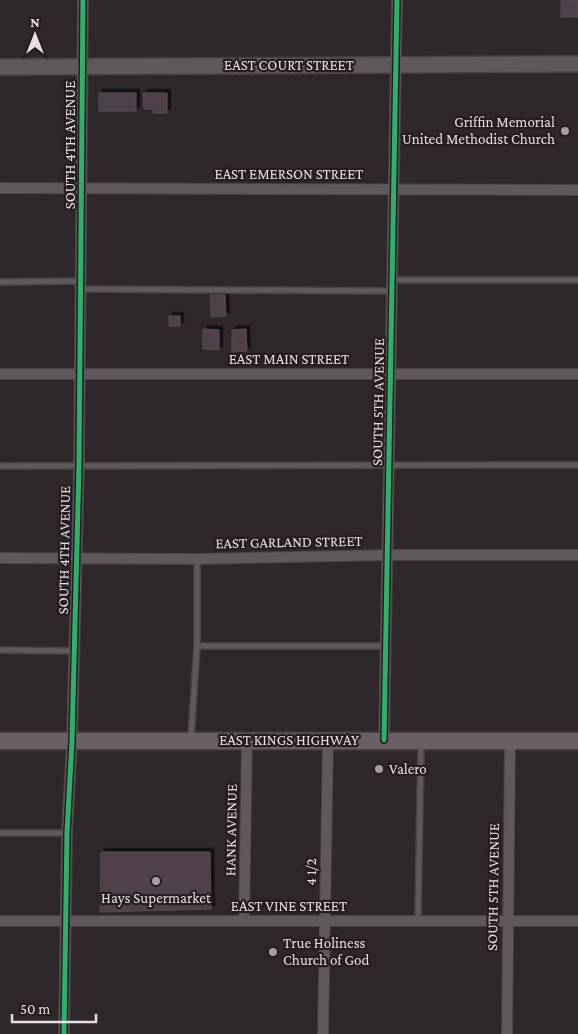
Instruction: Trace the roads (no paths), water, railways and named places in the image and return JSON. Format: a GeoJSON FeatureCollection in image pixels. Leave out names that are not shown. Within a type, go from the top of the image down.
{"type":"FeatureCollection","features":[{"type":"Feature","properties":{"kind":"main road","name":"EAST KINGS HIGHWAY"},"geometry":{"type":"LineString","coordinates":[[0,741],[578,741]]}},
{"type":"Feature","properties":{"kind":"street","name":"SOUTH 4TH AVENUE"},"geometry":{"type":"LineString","coordinates":[[64,1034],[67,833],[75,651],[79,466],[83,0]]}},
{"type":"Feature","properties":{"kind":"street","name":"SOUTH 5TH AVENUE"},"geometry":{"type":"LineString","coordinates":[[384,740],[397,0]]}},
{"type":"Feature","properties":{"kind":"street","name":"EAST COURT STREET"},"geometry":{"type":"LineString","coordinates":[[0,67],[578,64]]}},
{"type":"Feature","properties":{"kind":"street","name":"EAST EMERSON STREET"},"geometry":{"type":"LineString","coordinates":[[0,188],[578,190]]}},
{"type":"Feature","properties":{"kind":"street","name":"EAST MAIN STREET"},"geometry":{"type":"LineString","coordinates":[[0,374],[578,374]]}},
{"type":"Feature","properties":{"kind":"street","name":"EAST GARLAND STREET"},"geometry":{"type":"LineString","coordinates":[[0,558],[197,559],[388,555],[578,555]]}},
{"type":"Feature","properties":{"kind":"street","name":"HANK AVENUE"},"geometry":{"type":"LineString","coordinates":[[244,921],[247,740]]}},
{"type":"Feature","properties":{"kind":"street","name":"4 1/2"},"geometry":{"type":"LineString","coordinates":[[323,1034],[328,740]]}},
{"type":"Feature","properties":{"kind":"street","name":"SOUTH 5TH AVENUE"},"geometry":{"type":"LineString","coordinates":[[507,1034],[510,741]]}},
{"type":"Feature","properties":{"kind":"street","name":"EAST VINE STREET"},"geometry":{"type":"LineString","coordinates":[[0,921],[578,921]]}},
{"type":"Feature","properties":{"kind":"lane"},"geometry":{"type":"LineString","coordinates":[[0,282],[81,285],[393,286],[578,280]]}},
{"type":"Feature","properties":{"kind":"lane"},"geometry":{"type":"LineString","coordinates":[[0,466],[578,466]]}},
{"type":"Feature","properties":{"kind":"lane"},"geometry":{"type":"LineString","coordinates":[[191,740],[197,646],[197,559]]}},
{"type":"Feature","properties":{"kind":"lane"},"geometry":{"type":"LineString","coordinates":[[197,646],[385,646]]}},
{"type":"Feature","properties":{"kind":"lane"},"geometry":{"type":"LineString","coordinates":[[0,650],[75,651]]}},
{"type":"Feature","properties":{"kind":"lane"},"geometry":{"type":"LineString","coordinates":[[418,920],[421,740]]}},
{"type":"Feature","properties":{"kind":"lane"},"geometry":{"type":"LineString","coordinates":[[0,833],[67,833]]}},
{"type":"Feature","properties":{"kind":"place","name":"Griffin Memorial United Methodist Church"},"geometry":{"type":"Point","coordinates":[565,131]}},
{"type":"Feature","properties":{"kind":"place","name":"Valero"},"geometry":{"type":"Point","coordinates":[379,769]}},
{"type":"Feature","properties":{"kind":"place","name":"Hays Supermarket"},"geometry":{"type":"Point","coordinates":[156,881]}},
{"type":"Feature","properties":{"kind":"place","name":"True Holiness Church of God"},"geometry":{"type":"Point","coordinates":[273,952]}}]}
